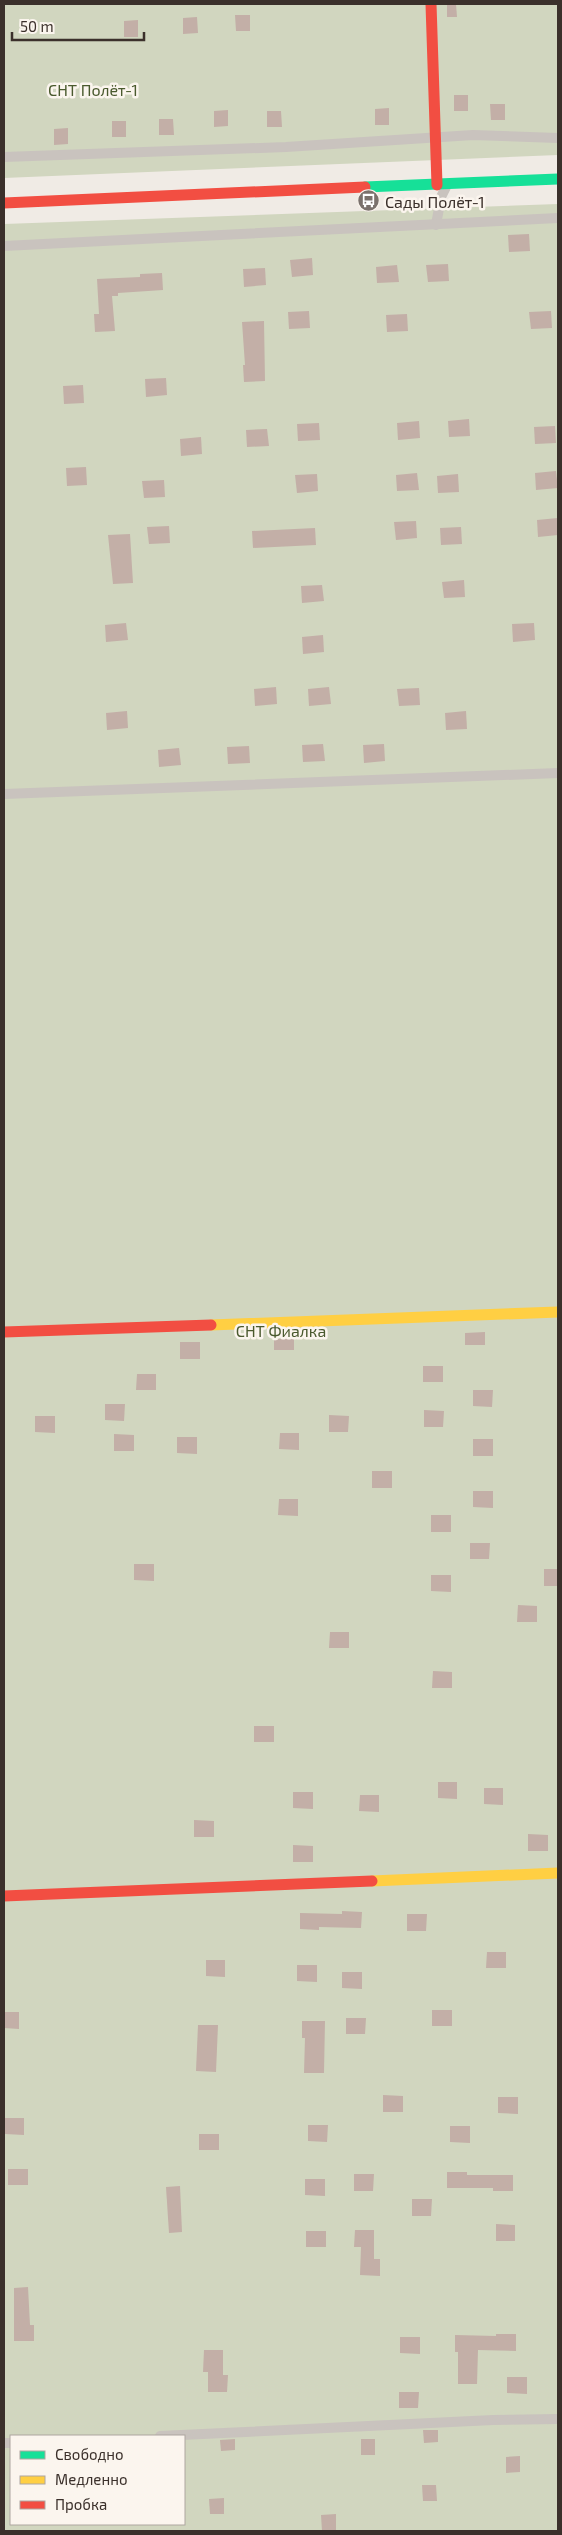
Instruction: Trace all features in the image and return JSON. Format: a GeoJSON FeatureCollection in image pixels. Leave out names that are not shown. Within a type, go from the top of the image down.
{"type":"FeatureCollection","features":[{"type":"Feature","properties":{"kind":"street"},"geometry":{"type":"LineString","coordinates":[[432,4],[435,138],[442,184]]}},
{"type":"Feature","properties":{"kind":"street"},"geometry":{"type":"LineString","coordinates":[[4,203],[558,179]]}},
{"type":"Feature","properties":{"kind":"street"},"geometry":{"type":"LineString","coordinates":[[4,1332],[449,1318],[558,1312]]}},
{"type":"Feature","properties":{"kind":"street"},"geometry":{"type":"LineString","coordinates":[[4,1896],[558,1873]]}},
{"type":"Feature","properties":{"kind":"lane"},"geometry":{"type":"LineString","coordinates":[[4,158],[286,147],[473,135],[558,138]]}},
{"type":"Feature","properties":{"kind":"lane"},"geometry":{"type":"LineString","coordinates":[[436,225],[442,184]]}},
{"type":"Feature","properties":{"kind":"lane"},"geometry":{"type":"LineString","coordinates":[[4,246],[129,238],[558,218]]}},
{"type":"Feature","properties":{"kind":"lane"},"geometry":{"type":"LineString","coordinates":[[4,794],[558,772]]}},
{"type":"Feature","properties":{"kind":"lane"},"geometry":{"type":"LineString","coordinates":[[181,2435],[493,2420],[558,2419]]}},
{"type":"Feature","properties":{"kind":"green space","name":"СНТ Полёт-1"},"geometry":{"type":"Polygon","coordinates":[[[4,4],[558,4],[558,155],[4,178],[4,4]]]}},
{"type":"Feature","properties":{"kind":"green space","name":"СНТ Фиалка"},"geometry":{"type":"Polygon","coordinates":[[[558,204],[558,2531],[4,2531],[4,224],[558,204]]]}},
{"type":"Feature","properties":{"kind":"building"},"geometry":{"type":"Polygon","coordinates":[[[447,4],[456,4],[457,17],[447,17],[447,4]]]}},
{"type":"Feature","properties":{"kind":"building"},"geometry":{"type":"Polygon","coordinates":[[[235,15],[250,15],[250,31],[236,31],[235,15]]]}},
{"type":"Feature","properties":{"kind":"building"},"geometry":{"type":"Polygon","coordinates":[[[197,17],[198,33],[183,34],[183,18],[197,17]]]}},
{"type":"Feature","properties":{"kind":"building"},"geometry":{"type":"Polygon","coordinates":[[[138,20],[138,37],[124,37],[124,21],[138,20]]]}},
{"type":"Feature","properties":{"kind":"building"},"geometry":{"type":"Polygon","coordinates":[[[454,95],[468,95],[468,111],[454,111],[454,95]]]}},
{"type":"Feature","properties":{"kind":"building"},"geometry":{"type":"Polygon","coordinates":[[[490,104],[505,104],[505,120],[491,120],[490,104]]]}},
{"type":"Feature","properties":{"kind":"building"},"geometry":{"type":"Polygon","coordinates":[[[389,108],[389,125],[375,125],[375,109],[389,108]]]}},
{"type":"Feature","properties":{"kind":"building"},"geometry":{"type":"Polygon","coordinates":[[[228,110],[228,126],[214,127],[214,111],[228,110]]]}},
{"type":"Feature","properties":{"kind":"building"},"geometry":{"type":"Polygon","coordinates":[[[267,111],[281,111],[282,127],[267,127],[267,111]]]}},
{"type":"Feature","properties":{"kind":"building"},"geometry":{"type":"Polygon","coordinates":[[[159,119],[173,119],[174,135],[159,135],[159,119]]]}},
{"type":"Feature","properties":{"kind":"building"},"geometry":{"type":"Polygon","coordinates":[[[112,121],[126,121],[126,137],[112,137],[112,121]]]}},
{"type":"Feature","properties":{"kind":"building"},"geometry":{"type":"Polygon","coordinates":[[[68,128],[68,144],[54,145],[54,129],[68,128]]]}},
{"type":"Feature","properties":{"kind":"building"},"geometry":{"type":"Polygon","coordinates":[[[529,234],[530,251],[509,252],[508,235],[529,234]]]}},
{"type":"Feature","properties":{"kind":"building"},"geometry":{"type":"Polygon","coordinates":[[[312,258],[313,275],[292,277],[290,260],[312,258]]]}},
{"type":"Feature","properties":{"kind":"building"},"geometry":{"type":"Polygon","coordinates":[[[448,264],[449,281],[428,282],[426,265],[448,264]]]}},
{"type":"Feature","properties":{"kind":"building"},"geometry":{"type":"Polygon","coordinates":[[[397,265],[399,282],[377,283],[376,267],[397,265]]]}},
{"type":"Feature","properties":{"kind":"building"},"geometry":{"type":"Polygon","coordinates":[[[265,268],[266,285],[244,287],[243,269],[265,268]]]}},
{"type":"Feature","properties":{"kind":"building"},"geometry":{"type":"Polygon","coordinates":[[[162,273],[163,290],[118,293],[118,296],[112,296],[115,331],[95,332],[94,314],[99,314],[97,279],[140,277],[140,274],[162,273]]]}},
{"type":"Feature","properties":{"kind":"building"},"geometry":{"type":"Polygon","coordinates":[[[309,311],[310,328],[289,329],[288,312],[309,311]]]}},
{"type":"Feature","properties":{"kind":"building"},"geometry":{"type":"Polygon","coordinates":[[[551,311],[552,328],[531,329],[529,312],[551,311]]]}},
{"type":"Feature","properties":{"kind":"building"},"geometry":{"type":"Polygon","coordinates":[[[407,314],[408,331],[387,332],[386,315],[407,314]]]}},
{"type":"Feature","properties":{"kind":"building"},"geometry":{"type":"Polygon","coordinates":[[[264,321],[265,381],[244,382],[243,365],[245,365],[242,322],[264,321]]]}},
{"type":"Feature","properties":{"kind":"building"},"geometry":{"type":"Polygon","coordinates":[[[166,378],[167,395],[146,397],[145,379],[166,378]]]}},
{"type":"Feature","properties":{"kind":"building"},"geometry":{"type":"Polygon","coordinates":[[[83,385],[84,403],[64,404],[63,386],[83,385]]]}},
{"type":"Feature","properties":{"kind":"building"},"geometry":{"type":"Polygon","coordinates":[[[469,419],[470,436],[449,437],[448,421],[469,419]]]}},
{"type":"Feature","properties":{"kind":"building"},"geometry":{"type":"Polygon","coordinates":[[[419,421],[420,438],[398,440],[397,423],[419,421]]]}},
{"type":"Feature","properties":{"kind":"building"},"geometry":{"type":"Polygon","coordinates":[[[319,423],[320,440],[298,441],[297,424],[319,423]]]}},
{"type":"Feature","properties":{"kind":"building"},"geometry":{"type":"Polygon","coordinates":[[[555,426],[556,443],[535,444],[534,427],[555,426]]]}},
{"type":"Feature","properties":{"kind":"building"},"geometry":{"type":"Polygon","coordinates":[[[267,429],[269,446],[247,447],[246,430],[267,429]]]}},
{"type":"Feature","properties":{"kind":"building"},"geometry":{"type":"Polygon","coordinates":[[[201,437],[202,454],[181,456],[180,439],[201,437]]]}},
{"type":"Feature","properties":{"kind":"building"},"geometry":{"type":"Polygon","coordinates":[[[86,467],[87,485],[67,486],[66,468],[86,467]]]}},
{"type":"Feature","properties":{"kind":"building"},"geometry":{"type":"Polygon","coordinates":[[[556,471],[558,488],[536,490],[535,473],[556,471]]]}},
{"type":"Feature","properties":{"kind":"building"},"geometry":{"type":"Polygon","coordinates":[[[417,473],[419,490],[397,491],[396,475],[417,473]]]}},
{"type":"Feature","properties":{"kind":"building"},"geometry":{"type":"Polygon","coordinates":[[[317,474],[318,491],[297,493],[295,475],[317,474]]]}},
{"type":"Feature","properties":{"kind":"building"},"geometry":{"type":"Polygon","coordinates":[[[458,474],[459,492],[438,493],[437,476],[458,474]]]}},
{"type":"Feature","properties":{"kind":"building"},"geometry":{"type":"Polygon","coordinates":[[[164,480],[165,497],[144,498],[142,481],[164,480]]]}},
{"type":"Feature","properties":{"kind":"building"},"geometry":{"type":"Polygon","coordinates":[[[558,518],[558,535],[538,537],[537,520],[558,518]]]}},
{"type":"Feature","properties":{"kind":"building"},"geometry":{"type":"Polygon","coordinates":[[[416,521],[417,538],[396,540],[394,522],[416,521]]]}},
{"type":"Feature","properties":{"kind":"building"},"geometry":{"type":"Polygon","coordinates":[[[169,526],[170,543],[149,544],[147,527],[169,526]]]}},
{"type":"Feature","properties":{"kind":"building"},"geometry":{"type":"Polygon","coordinates":[[[461,527],[462,544],[441,545],[440,528],[461,527]]]}},
{"type":"Feature","properties":{"kind":"building"},"geometry":{"type":"Polygon","coordinates":[[[315,528],[316,545],[253,548],[252,531],[315,528]]]}},
{"type":"Feature","properties":{"kind":"building"},"geometry":{"type":"Polygon","coordinates":[[[130,534],[133,583],[113,584],[108,535],[130,534]]]}},
{"type":"Feature","properties":{"kind":"building"},"geometry":{"type":"Polygon","coordinates":[[[464,580],[465,597],[444,598],[442,582],[464,580]]]}},
{"type":"Feature","properties":{"kind":"building"},"geometry":{"type":"Polygon","coordinates":[[[322,585],[324,601],[302,603],[301,586],[322,585]]]}},
{"type":"Feature","properties":{"kind":"building"},"geometry":{"type":"Polygon","coordinates":[[[126,623],[128,640],[106,642],[105,625],[126,623]]]}},
{"type":"Feature","properties":{"kind":"building"},"geometry":{"type":"Polygon","coordinates":[[[534,623],[535,640],[513,642],[512,624],[534,623]]]}},
{"type":"Feature","properties":{"kind":"building"},"geometry":{"type":"Polygon","coordinates":[[[323,635],[324,652],[303,654],[302,637],[323,635]]]}},
{"type":"Feature","properties":{"kind":"building"},"geometry":{"type":"Polygon","coordinates":[[[276,687],[277,704],[255,706],[254,689],[276,687]]]}},
{"type":"Feature","properties":{"kind":"building"},"geometry":{"type":"Polygon","coordinates":[[[329,687],[331,704],[309,706],[308,689],[329,687]]]}},
{"type":"Feature","properties":{"kind":"building"},"geometry":{"type":"Polygon","coordinates":[[[419,688],[420,705],[399,706],[397,689],[419,688]]]}},
{"type":"Feature","properties":{"kind":"building"},"geometry":{"type":"Polygon","coordinates":[[[127,711],[128,728],[107,730],[106,713],[127,711]]]}},
{"type":"Feature","properties":{"kind":"building"},"geometry":{"type":"Polygon","coordinates":[[[466,711],[467,729],[446,730],[445,713],[466,711]]]}},
{"type":"Feature","properties":{"kind":"building"},"geometry":{"type":"Polygon","coordinates":[[[323,744],[325,761],[303,762],[302,745],[323,744]]]}},
{"type":"Feature","properties":{"kind":"building"},"geometry":{"type":"Polygon","coordinates":[[[384,744],[385,761],[364,763],[363,745],[384,744]]]}},
{"type":"Feature","properties":{"kind":"building"},"geometry":{"type":"Polygon","coordinates":[[[249,746],[250,763],[228,764],[227,747],[249,746]]]}},
{"type":"Feature","properties":{"kind":"building"},"geometry":{"type":"Polygon","coordinates":[[[179,748],[181,765],[159,767],[158,750],[179,748]]]}},
{"type":"Feature","properties":{"kind":"building"},"geometry":{"type":"Polygon","coordinates":[[[485,1332],[485,1345],[465,1345],[465,1333],[485,1332]]]}},
{"type":"Feature","properties":{"kind":"building"},"geometry":{"type":"Polygon","coordinates":[[[294,1338],[294,1350],[274,1350],[274,1339],[294,1338]]]}},
{"type":"Feature","properties":{"kind":"building"},"geometry":{"type":"Polygon","coordinates":[[[180,1342],[200,1342],[200,1359],[180,1359],[180,1342]]]}},
{"type":"Feature","properties":{"kind":"building"},"geometry":{"type":"Polygon","coordinates":[[[423,1366],[443,1366],[443,1382],[423,1382],[423,1366]]]}},
{"type":"Feature","properties":{"kind":"building"},"geometry":{"type":"Polygon","coordinates":[[[137,1374],[156,1374],[156,1390],[136,1390],[137,1374]]]}},
{"type":"Feature","properties":{"kind":"building"},"geometry":{"type":"Polygon","coordinates":[[[473,1390],[493,1390],[492,1407],[473,1406],[473,1390]]]}},
{"type":"Feature","properties":{"kind":"building"},"geometry":{"type":"Polygon","coordinates":[[[105,1404],[125,1404],[124,1421],[105,1420],[105,1404]]]}},
{"type":"Feature","properties":{"kind":"building"},"geometry":{"type":"Polygon","coordinates":[[[424,1410],[444,1411],[443,1427],[424,1427],[424,1410]]]}},
{"type":"Feature","properties":{"kind":"building"},"geometry":{"type":"Polygon","coordinates":[[[329,1415],[349,1416],[348,1432],[329,1432],[329,1415]]]}},
{"type":"Feature","properties":{"kind":"building"},"geometry":{"type":"Polygon","coordinates":[[[35,1416],[55,1416],[55,1433],[35,1432],[35,1416]]]}},
{"type":"Feature","properties":{"kind":"building"},"geometry":{"type":"Polygon","coordinates":[[[280,1433],[299,1433],[299,1450],[279,1449],[280,1433]]]}},
{"type":"Feature","properties":{"kind":"building"},"geometry":{"type":"Polygon","coordinates":[[[114,1434],[134,1435],[134,1451],[114,1451],[114,1434]]]}},
{"type":"Feature","properties":{"kind":"building"},"geometry":{"type":"Polygon","coordinates":[[[177,1437],[197,1437],[197,1454],[177,1453],[177,1437]]]}},
{"type":"Feature","properties":{"kind":"building"},"geometry":{"type":"Polygon","coordinates":[[[473,1439],[493,1439],[493,1456],[473,1456],[473,1439]]]}},
{"type":"Feature","properties":{"kind":"building"},"geometry":{"type":"Polygon","coordinates":[[[372,1471],[392,1471],[392,1488],[372,1488],[372,1471]]]}},
{"type":"Feature","properties":{"kind":"building"},"geometry":{"type":"Polygon","coordinates":[[[473,1491],[493,1491],[493,1508],[473,1507],[473,1491]]]}},
{"type":"Feature","properties":{"kind":"building"},"geometry":{"type":"Polygon","coordinates":[[[279,1499],[298,1499],[298,1516],[278,1515],[279,1499]]]}},
{"type":"Feature","properties":{"kind":"building"},"geometry":{"type":"Polygon","coordinates":[[[431,1515],[451,1515],[451,1532],[431,1532],[431,1515]]]}},
{"type":"Feature","properties":{"kind":"building"},"geometry":{"type":"Polygon","coordinates":[[[470,1543],[490,1543],[489,1559],[470,1559],[470,1543]]]}},
{"type":"Feature","properties":{"kind":"building"},"geometry":{"type":"Polygon","coordinates":[[[134,1564],[154,1564],[154,1581],[134,1580],[134,1564]]]}},
{"type":"Feature","properties":{"kind":"building"},"geometry":{"type":"Polygon","coordinates":[[[544,1569],[558,1569],[558,1586],[544,1586],[544,1569]]]}},
{"type":"Feature","properties":{"kind":"building"},"geometry":{"type":"Polygon","coordinates":[[[431,1575],[451,1575],[451,1592],[431,1591],[431,1575]]]}},
{"type":"Feature","properties":{"kind":"building"},"geometry":{"type":"Polygon","coordinates":[[[518,1605],[537,1606],[537,1622],[517,1622],[518,1605]]]}},
{"type":"Feature","properties":{"kind":"building"},"geometry":{"type":"Polygon","coordinates":[[[330,1632],[349,1632],[349,1648],[329,1648],[330,1632]]]}},
{"type":"Feature","properties":{"kind":"building"},"geometry":{"type":"Polygon","coordinates":[[[433,1671],[452,1672],[452,1688],[432,1688],[433,1671]]]}},
{"type":"Feature","properties":{"kind":"building"},"geometry":{"type":"Polygon","coordinates":[[[254,1726],[274,1726],[274,1742],[254,1742],[254,1726]]]}},
{"type":"Feature","properties":{"kind":"building"},"geometry":{"type":"Polygon","coordinates":[[[438,1782],[457,1782],[457,1799],[438,1798],[438,1782]]]}},
{"type":"Feature","properties":{"kind":"building"},"geometry":{"type":"Polygon","coordinates":[[[484,1788],[503,1788],[503,1805],[484,1804],[484,1788]]]}},
{"type":"Feature","properties":{"kind":"building"},"geometry":{"type":"Polygon","coordinates":[[[293,1792],[313,1792],[313,1809],[293,1808],[293,1792]]]}},
{"type":"Feature","properties":{"kind":"building"},"geometry":{"type":"Polygon","coordinates":[[[360,1795],[379,1795],[379,1812],[359,1811],[360,1795]]]}},
{"type":"Feature","properties":{"kind":"building"},"geometry":{"type":"Polygon","coordinates":[[[194,1820],[214,1821],[214,1837],[194,1837],[194,1820]]]}},
{"type":"Feature","properties":{"kind":"building"},"geometry":{"type":"Polygon","coordinates":[[[528,1834],[548,1835],[548,1851],[528,1851],[528,1834]]]}},
{"type":"Feature","properties":{"kind":"building"},"geometry":{"type":"Polygon","coordinates":[[[293,1845],[313,1846],[313,1862],[293,1862],[293,1845]]]}},
{"type":"Feature","properties":{"kind":"building"},"geometry":{"type":"Polygon","coordinates":[[[342,1911],[362,1912],[361,1928],[319,1927],[319,1930],[300,1929],[300,1913],[342,1914],[342,1911]]]}},
{"type":"Feature","properties":{"kind":"building"},"geometry":{"type":"Polygon","coordinates":[[[407,1914],[427,1914],[426,1931],[407,1931],[407,1914]]]}},
{"type":"Feature","properties":{"kind":"building"},"geometry":{"type":"Polygon","coordinates":[[[487,1952],[506,1952],[506,1968],[486,1968],[487,1952]]]}},
{"type":"Feature","properties":{"kind":"building"},"geometry":{"type":"Polygon","coordinates":[[[206,1960],[225,1960],[225,1977],[206,1976],[206,1960]]]}},
{"type":"Feature","properties":{"kind":"building"},"geometry":{"type":"Polygon","coordinates":[[[297,1965],[317,1965],[317,1982],[297,1981],[297,1965]]]}},
{"type":"Feature","properties":{"kind":"building"},"geometry":{"type":"Polygon","coordinates":[[[342,1972],[362,1972],[362,1989],[342,1988],[342,1972]]]}},
{"type":"Feature","properties":{"kind":"building"},"geometry":{"type":"Polygon","coordinates":[[[432,2010],[452,2010],[452,2026],[432,2026],[432,2010]]]}},
{"type":"Feature","properties":{"kind":"building"},"geometry":{"type":"Polygon","coordinates":[[[4,2012],[19,2012],[19,2029],[4,2028],[4,2012]]]}},
{"type":"Feature","properties":{"kind":"building"},"geometry":{"type":"Polygon","coordinates":[[[346,2018],[366,2018],[365,2034],[346,2034],[346,2018]]]}},
{"type":"Feature","properties":{"kind":"building"},"geometry":{"type":"Polygon","coordinates":[[[302,2021],[325,2021],[324,2073],[304,2073],[305,2038],[302,2038],[302,2021]]]}},
{"type":"Feature","properties":{"kind":"building"},"geometry":{"type":"Polygon","coordinates":[[[198,2025],[218,2025],[216,2072],[196,2071],[198,2025]]]}},
{"type":"Feature","properties":{"kind":"building"},"geometry":{"type":"Polygon","coordinates":[[[383,2095],[403,2096],[403,2112],[383,2112],[383,2095]]]}},
{"type":"Feature","properties":{"kind":"building"},"geometry":{"type":"Polygon","coordinates":[[[498,2097],[518,2097],[518,2114],[498,2113],[498,2097]]]}},
{"type":"Feature","properties":{"kind":"building"},"geometry":{"type":"Polygon","coordinates":[[[5,2118],[24,2118],[24,2135],[5,2134],[5,2118]]]}},
{"type":"Feature","properties":{"kind":"building"},"geometry":{"type":"Polygon","coordinates":[[[308,2125],[328,2125],[327,2142],[308,2141],[308,2125]]]}},
{"type":"Feature","properties":{"kind":"building"},"geometry":{"type":"Polygon","coordinates":[[[450,2126],[470,2126],[470,2143],[450,2142],[450,2126]]]}},
{"type":"Feature","properties":{"kind":"building"},"geometry":{"type":"Polygon","coordinates":[[[199,2134],[219,2134],[219,2150],[199,2150],[199,2134]]]}},
{"type":"Feature","properties":{"kind":"building"},"geometry":{"type":"Polygon","coordinates":[[[8,2169],[28,2169],[28,2185],[8,2185],[8,2169]]]}},
{"type":"Feature","properties":{"kind":"building"},"geometry":{"type":"Polygon","coordinates":[[[447,2172],[467,2172],[467,2175],[513,2175],[513,2191],[493,2191],[493,2188],[447,2188],[447,2172]]]}},
{"type":"Feature","properties":{"kind":"building"},"geometry":{"type":"Polygon","coordinates":[[[354,2174],[374,2174],[373,2191],[354,2191],[354,2174]]]}},
{"type":"Feature","properties":{"kind":"building"},"geometry":{"type":"Polygon","coordinates":[[[305,2179],[325,2179],[325,2196],[305,2195],[305,2179]]]}},
{"type":"Feature","properties":{"kind":"building"},"geometry":{"type":"Polygon","coordinates":[[[180,2186],[182,2232],[169,2233],[166,2187],[180,2186]]]}},
{"type":"Feature","properties":{"kind":"building"},"geometry":{"type":"Polygon","coordinates":[[[412,2199],[432,2199],[431,2216],[412,2216],[412,2199]]]}},
{"type":"Feature","properties":{"kind":"building"},"geometry":{"type":"Polygon","coordinates":[[[496,2224],[515,2225],[515,2241],[496,2241],[496,2224]]]}},
{"type":"Feature","properties":{"kind":"building"},"geometry":{"type":"Polygon","coordinates":[[[355,2230],[374,2230],[374,2259],[380,2259],[380,2276],[360,2275],[361,2247],[354,2247],[355,2230]]]}},
{"type":"Feature","properties":{"kind":"building"},"geometry":{"type":"Polygon","coordinates":[[[306,2231],[326,2231],[326,2247],[306,2247],[306,2231]]]}},
{"type":"Feature","properties":{"kind":"building"},"geometry":{"type":"Polygon","coordinates":[[[28,2287],[30,2325],[34,2325],[34,2341],[14,2341],[14,2288],[28,2287]]]}},
{"type":"Feature","properties":{"kind":"building"},"geometry":{"type":"Polygon","coordinates":[[[496,2334],[516,2334],[516,2351],[478,2350],[477,2384],[458,2384],[458,2352],[455,2352],[455,2335],[496,2336],[496,2334]]]}},
{"type":"Feature","properties":{"kind":"building"},"geometry":{"type":"Polygon","coordinates":[[[400,2337],[420,2337],[420,2354],[400,2353],[400,2337]]]}},
{"type":"Feature","properties":{"kind":"building"},"geometry":{"type":"Polygon","coordinates":[[[204,2350],[223,2350],[223,2375],[228,2375],[227,2392],[208,2392],[208,2372],[203,2372],[204,2350]]]}},
{"type":"Feature","properties":{"kind":"building"},"geometry":{"type":"Polygon","coordinates":[[[507,2377],[527,2377],[527,2394],[507,2393],[507,2377]]]}},
{"type":"Feature","properties":{"kind":"building"},"geometry":{"type":"Polygon","coordinates":[[[399,2392],[419,2392],[418,2408],[399,2408],[399,2392]]]}},
{"type":"Feature","properties":{"kind":"building"},"geometry":{"type":"Polygon","coordinates":[[[423,2430],[438,2430],[438,2442],[424,2443],[423,2430]]]}},
{"type":"Feature","properties":{"kind":"building"},"geometry":{"type":"Polygon","coordinates":[[[235,2439],[235,2450],[221,2451],[220,2440],[235,2439]]]}},
{"type":"Feature","properties":{"kind":"building"},"geometry":{"type":"Polygon","coordinates":[[[361,2439],[375,2439],[375,2455],[361,2455],[361,2439]]]}},
{"type":"Feature","properties":{"kind":"building"},"geometry":{"type":"Polygon","coordinates":[[[520,2456],[520,2472],[506,2473],[506,2457],[520,2456]]]}},
{"type":"Feature","properties":{"kind":"building"},"geometry":{"type":"Polygon","coordinates":[[[422,2485],[436,2485],[437,2501],[423,2501],[422,2485]]]}},
{"type":"Feature","properties":{"kind":"building"},"geometry":{"type":"Polygon","coordinates":[[[224,2498],[224,2514],[210,2514],[209,2499],[224,2498]]]}},
{"type":"Feature","properties":{"kind":"building"},"geometry":{"type":"Polygon","coordinates":[[[336,2514],[336,2530],[322,2531],[321,2515],[336,2514]]]}},
{"type":"Feature","properties":{"kind":"traffic: fast"},"geometry":{"type":"LineString","coordinates":[[365,187],[558,179]]}},
{"type":"Feature","properties":{"kind":"traffic: slow"},"geometry":{"type":"LineString","coordinates":[[211,1325],[558,1312]]}},
{"type":"Feature","properties":{"kind":"traffic: slow"},"geometry":{"type":"LineString","coordinates":[[372,1881],[558,1873]]}},
{"type":"Feature","properties":{"kind":"traffic: jam"},"geometry":{"type":"LineString","coordinates":[[431,4],[437,185]]}},
{"type":"Feature","properties":{"kind":"traffic: jam"},"geometry":{"type":"LineString","coordinates":[[4,203],[365,187]]}},
{"type":"Feature","properties":{"kind":"traffic: jam"},"geometry":{"type":"LineString","coordinates":[[4,1332],[211,1325]]}},
{"type":"Feature","properties":{"kind":"traffic: jam"},"geometry":{"type":"LineString","coordinates":[[4,1896],[372,1881]]}},
{"type":"Feature","properties":{"kind":"place","name":"Сады Полёт-1"},"geometry":{"type":"Point","coordinates":[369,201]}}]}
